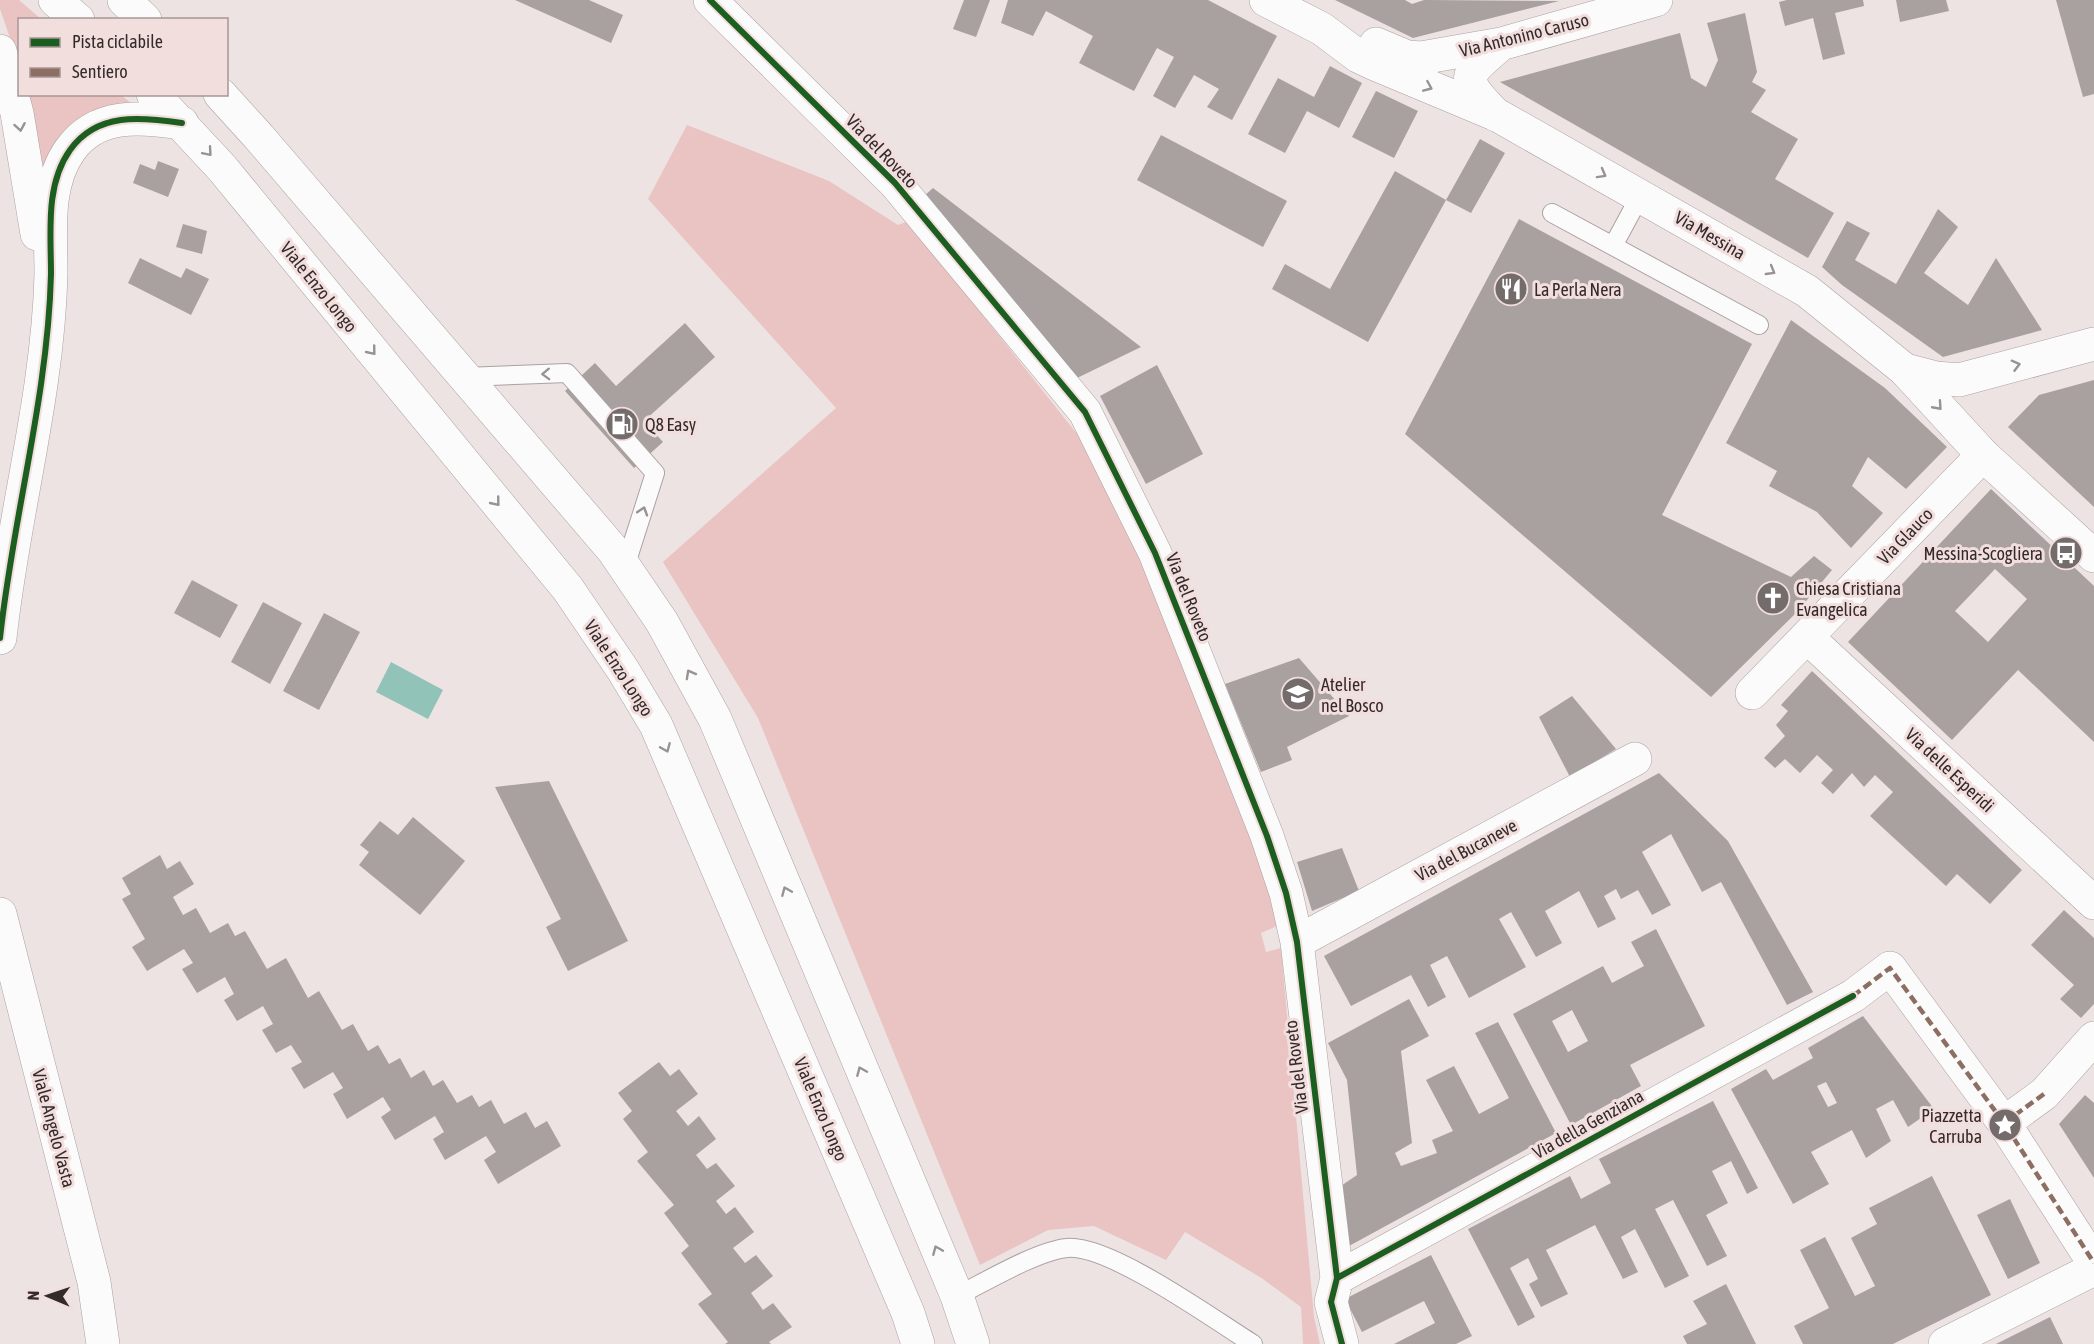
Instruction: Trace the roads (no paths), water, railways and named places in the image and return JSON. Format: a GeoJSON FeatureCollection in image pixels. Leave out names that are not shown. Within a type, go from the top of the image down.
{"type":"FeatureCollection","features":[{"type":"Feature","properties":{"kind":"street"},"geometry":{"type":"LineString","coordinates":[[55,0],[76,18]]}},
{"type":"Feature","properties":{"kind":"street"},"geometry":{"type":"LineString","coordinates":[[124,0],[142,18]]}},
{"type":"Feature","properties":{"kind":"street","name":"Via del Roveto"},"geometry":{"type":"LineString","coordinates":[[710,0],[895,183],[1085,412],[1160,564],[1267,836],[1286,893],[1297,942],[1337,1278],[1331,1302],[1342,1344]]}},
{"type":"Feature","properties":{"kind":"street","name":"Via Messina"},"geometry":{"type":"LineString","coordinates":[[1266,0],[1322,29],[1358,56],[1497,115],[1807,291],[1905,369],[1983,455],[2094,556]]}},
{"type":"Feature","properties":{"kind":"street","name":"Via Antonino Caruso"},"geometry":{"type":"LineString","coordinates":[[1322,29],[1366,40],[1407,57],[1421,58],[1501,44],[1656,0]]}},
{"type":"Feature","properties":{"kind":"street"},"geometry":{"type":"LineString","coordinates":[[1497,115],[1477,96],[1469,79],[1472,70],[1501,44]]}},
{"type":"Feature","properties":{"kind":"street"},"geometry":{"type":"LineString","coordinates":[[0,51],[17,113],[50,315]]}},
{"type":"Feature","properties":{"kind":"street","name":"Viale Enzo Longo"},"geometry":{"type":"LineString","coordinates":[[155,96],[182,123],[568,589],[628,679],[656,725],[894,1281],[918,1344]]}},
{"type":"Feature","properties":{"kind":"street"},"geometry":{"type":"LineString","coordinates":[[222,96],[464,376],[625,567],[662,622],[715,719],[957,1296],[973,1344]]}},
{"type":"Feature","properties":{"kind":"street"},"geometry":{"type":"LineString","coordinates":[[0,638],[50,315],[52,205],[55,182],[71,148],[93,130],[117,119],[145,118],[182,123]]}},
{"type":"Feature","properties":{"kind":"street"},"geometry":{"type":"LineString","coordinates":[[1905,369],[1936,378],[1959,380],[2094,344]]}},
{"type":"Feature","properties":{"kind":"street","name":"Via Glauco"},"geometry":{"type":"LineString","coordinates":[[1752,693],[1983,455]]}},
{"type":"Feature","properties":{"kind":"street","name":"Via delle Esperidi"},"geometry":{"type":"LineString","coordinates":[[1807,637],[2094,903]]}},
{"type":"Feature","properties":{"kind":"street","name":"Via del Bucaneve"},"geometry":{"type":"LineString","coordinates":[[1297,942],[1635,759]]}},
{"type":"Feature","properties":{"kind":"street","name":"Viale Angelo Vasta"},"geometry":{"type":"LineString","coordinates":[[0,914],[94,1282],[103,1344]]}},
{"type":"Feature","properties":{"kind":"street","name":"Via della Genziana"},"geometry":{"type":"LineString","coordinates":[[1337,1278],[1853,996],[1890,968],[2004,1123]]}},
{"type":"Feature","properties":{"kind":"street"},"geometry":{"type":"LineString","coordinates":[[2094,1038],[2044,1094],[2004,1123],[2094,1263]]}},
{"type":"Feature","properties":{"kind":"street"},"geometry":{"type":"LineString","coordinates":[[1945,1344],[2094,1269]]}},
{"type":"Feature","properties":{"kind":"lane"},"geometry":{"type":"LineString","coordinates":[[1613,246],[1640,196]]}},
{"type":"Feature","properties":{"kind":"lane"},"geometry":{"type":"LineString","coordinates":[[1552,213],[1759,325]]}},
{"type":"Feature","properties":{"kind":"lane"},"geometry":{"type":"LineString","coordinates":[[464,376],[567,373],[655,473],[625,567]]}},
{"type":"Feature","properties":{"kind":"lane"},"geometry":{"type":"LineString","coordinates":[[957,1296],[1050,1251],[1067,1248],[1089,1249],[1116,1259],[1253,1344]]}},
{"type":"Feature","properties":{"kind":"place","name":"La Perla Nera"},"geometry":{"type":"Point","coordinates":[1511,289]}},
{"type":"Feature","properties":{"kind":"place","name":"Q8 Easy"},"geometry":{"type":"Point","coordinates":[622,424]}},
{"type":"Feature","properties":{"kind":"place","name":"Messina-Scogliera"},"geometry":{"type":"Point","coordinates":[2066,553]}},
{"type":"Feature","properties":{"kind":"place","name":"Chiesa Cristiana Evangelica"},"geometry":{"type":"Point","coordinates":[1773,598]}},
{"type":"Feature","properties":{"kind":"place","name":"Atelier nel Bosco"},"geometry":{"type":"Point","coordinates":[1298,694]}},
{"type":"Feature","properties":{"kind":"place","name":"Piazzetta Carruba"},"geometry":{"type":"Point","coordinates":[2005,1125]}}]}
